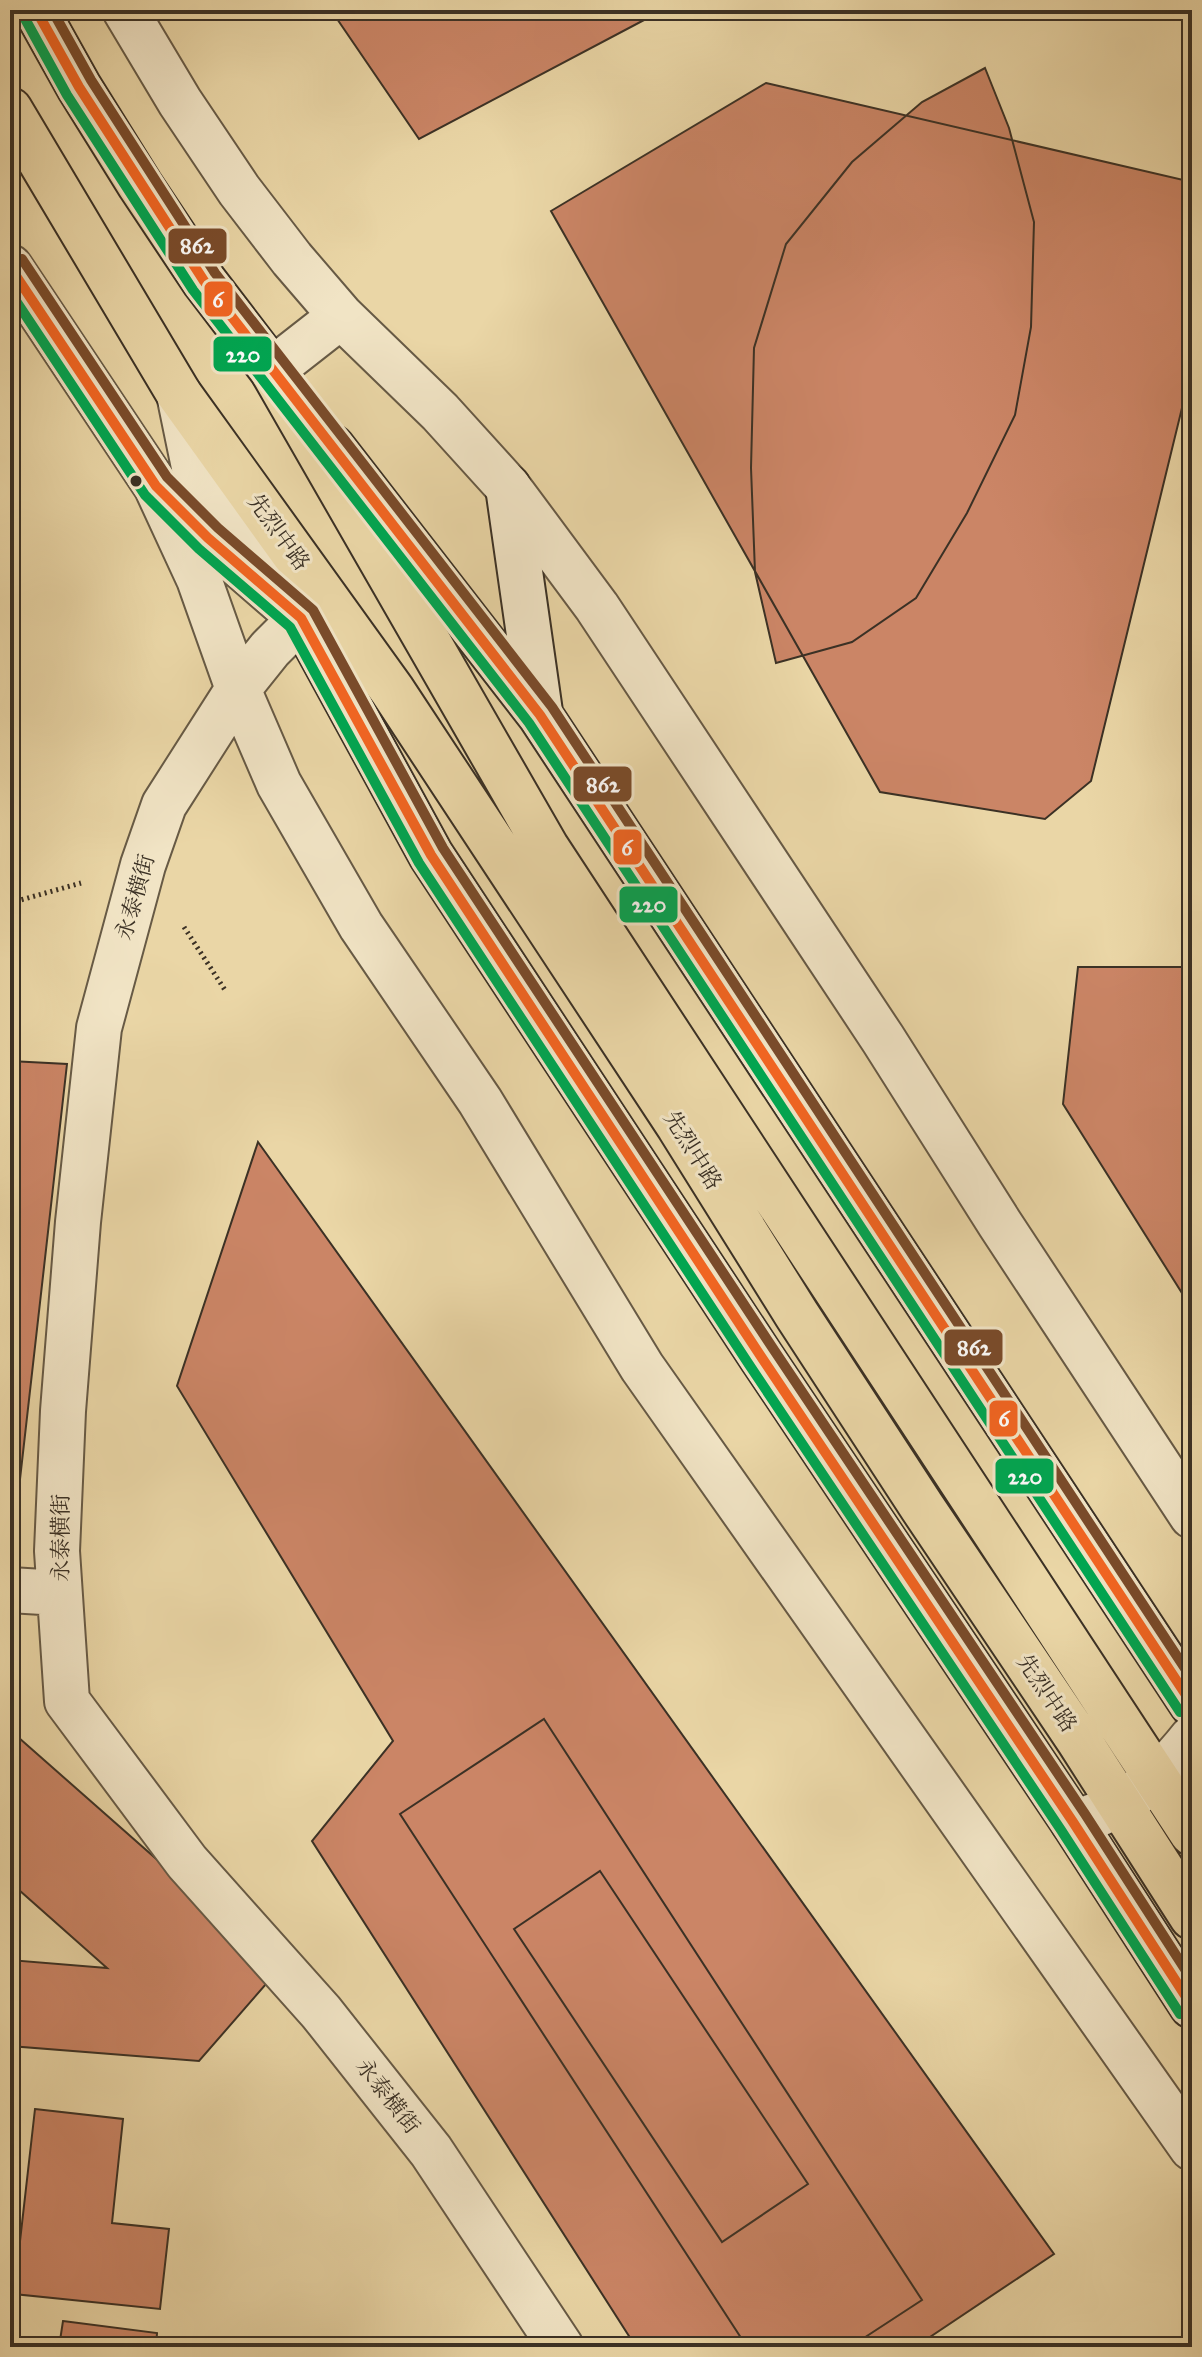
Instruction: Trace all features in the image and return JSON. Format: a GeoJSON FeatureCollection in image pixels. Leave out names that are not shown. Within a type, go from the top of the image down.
{"type":"FeatureCollection","features":[{"type":"Feature","properties":{"kind":"main road","name":"先烈中路"},"geometry":{"type":"LineString","coordinates":[[36,10],[140,185],[204,281],[272,370],[546,847],[1192,1833]]}},
{"type":"Feature","properties":{"kind":"main road","name":"先烈中路"},"geometry":{"type":"LineString","coordinates":[[10,110],[179,394],[392,690],[679,1126],[888,1456],[1078,1739],[1192,1917]]}},
{"type":"Feature","properties":{"kind":"street"},"geometry":{"type":"LineString","coordinates":[[125,10],[180,102],[239,190],[292,259],[341,316],[440,412],[508,487],[597,607],[883,1039],[1192,1516]]}},
{"type":"Feature","properties":{"kind":"street"},"geometry":{"type":"LineString","coordinates":[[10,267],[156,486],[199,579],[238,689],[279,784],[361,926],[480,1101],[642,1367],[1192,2148]]}},
{"type":"Feature","properties":{"kind":"street"},"geometry":{"type":"LineString","coordinates":[[272,370],[341,316]]}},
{"type":"Feature","properties":{"kind":"street","name":"先烈中路"},"geometry":{"type":"LineString","coordinates":[[272,370],[540,715],[1192,1704]]}},
{"type":"Feature","properties":{"kind":"street"},"geometry":{"type":"LineString","coordinates":[[179,394],[238,689]]}},
{"type":"Feature","properties":{"kind":"street","name":"先烈中路"},"geometry":{"type":"LineString","coordinates":[[179,394],[431,855],[1192,2006]]}},
{"type":"Feature","properties":{"kind":"street"},"geometry":{"type":"LineString","coordinates":[[156,486],[208,538],[301,618],[392,690]]}},
{"type":"Feature","properties":{"kind":"street"},"geometry":{"type":"LineString","coordinates":[[508,487],[540,715]]}},
{"type":"Feature","properties":{"kind":"street","name":"永泰横街"},"geometry":{"type":"LineString","coordinates":[[301,618],[270,649],[238,689],[164,805],[143,865],[99,1028],[78,1222],[63,1411],[57,1551],[67,1701],[187,1862],[321,2012],[431,2151],[561,2347]]}},
{"type":"Feature","properties":{"kind":"street"},"geometry":{"type":"LineString","coordinates":[[10,1590],[59,1593]]}},
{"type":"Feature","properties":{"kind":"street"},"geometry":{"type":"LineString","coordinates":[[1073,1822],[1097,1817],[1148,1784],[1192,1738]]}},
{"type":"Feature","properties":{"kind":"path"},"geometry":{"type":"LineString","coordinates":[[10,903],[143,865]]}},
{"type":"Feature","properties":{"kind":"building"},"geometry":{"type":"Polygon","coordinates":[[[331,10],[663,10],[419,139],[331,10]]]}},
{"type":"Feature","properties":{"kind":"building"},"geometry":{"type":"Polygon","coordinates":[[[985,68],[1009,128],[1034,222],[1031,327],[1015,415],[967,513],[916,598],[852,642],[776,663],[755,572],[751,468],[754,348],[786,244],[852,162],[922,102],[985,68]]]}},
{"type":"Feature","properties":{"kind":"building"},"geometry":{"type":"Polygon","coordinates":[[[766,83],[1192,182],[1192,367],[1091,781],[1045,819],[880,792],[551,211],[766,83]]]}},
{"type":"Feature","properties":{"kind":"building"},"geometry":{"type":"Polygon","coordinates":[[[1078,967],[1192,967],[1192,1309],[1063,1104],[1078,967]]]}},
{"type":"Feature","properties":{"kind":"building"},"geometry":{"type":"Polygon","coordinates":[[[10,1061],[67,1064],[13,1541],[10,1541],[10,1061]]]}},
{"type":"Feature","properties":{"kind":"building"},"geometry":{"type":"Polygon","coordinates":[[[258,1142],[1054,2254],[915,2347],[636,2347],[312,1841],[393,1741],[177,1386],[258,1142]]]}},
{"type":"Feature","properties":{"kind":"building"},"geometry":{"type":"Polygon","coordinates":[[[544,1719],[922,2300],[850,2347],[747,2347],[400,1814],[544,1719]]]}},
{"type":"Feature","properties":{"kind":"building"},"geometry":{"type":"Polygon","coordinates":[[[10,1730],[280,1968],[199,2061],[10,2046],[10,1960],[107,1968],[10,1882],[10,1730]]]}},
{"type":"Feature","properties":{"kind":"building"},"geometry":{"type":"Polygon","coordinates":[[[600,1871],[808,2184],[722,2242],[514,1929],[600,1871]]]}},
{"type":"Feature","properties":{"kind":"building"},"geometry":{"type":"Polygon","coordinates":[[[35,2109],[123,2119],[112,2223],[169,2229],[160,2309],[14,2294],[35,2109]]]}},
{"type":"Feature","properties":{"kind":"building"},"geometry":{"type":"Polygon","coordinates":[[[63,2321],[157,2333],[156,2347],[59,2347],[63,2321]]]}},
{"type":"Feature","properties":{"kind":"building"},"geometry":{"type":"Polygon","coordinates":[[[212,2341],[263,2347],[211,2347],[212,2341]]]}},
{"type":"Feature","properties":{"kind":"transit line","name":"6"},"geometry":{"type":"LineString","coordinates":[[36,10],[79,87],[204,281],[540,715],[1192,1704]]}},
{"type":"Feature","properties":{"kind":"transit line","name":"862"},"geometry":{"type":"LineString","coordinates":[[52,10],[91,80],[215,273],[552,707],[1192,1679]]}},
{"type":"Feature","properties":{"kind":"transit line","name":"220"},"geometry":{"type":"LineString","coordinates":[[24,17],[67,95],[193,290],[529,723],[1180,1712]]}},
{"type":"Feature","properties":{"kind":"transit line","name":"862"},"geometry":{"type":"LineString","coordinates":[[22,259],[167,477],[218,528],[313,610],[443,848],[1192,1980]]}},
{"type":"Feature","properties":{"kind":"transit line","name":"6"},"geometry":{"type":"LineString","coordinates":[[10,267],[156,486],[208,538],[301,618],[431,855],[1192,2006]]}},
{"type":"Feature","properties":{"kind":"transit line","name":"220"},"geometry":{"type":"LineString","coordinates":[[10,292],[145,495],[199,549],[290,627],[419,863],[1180,2014]]}}]}
